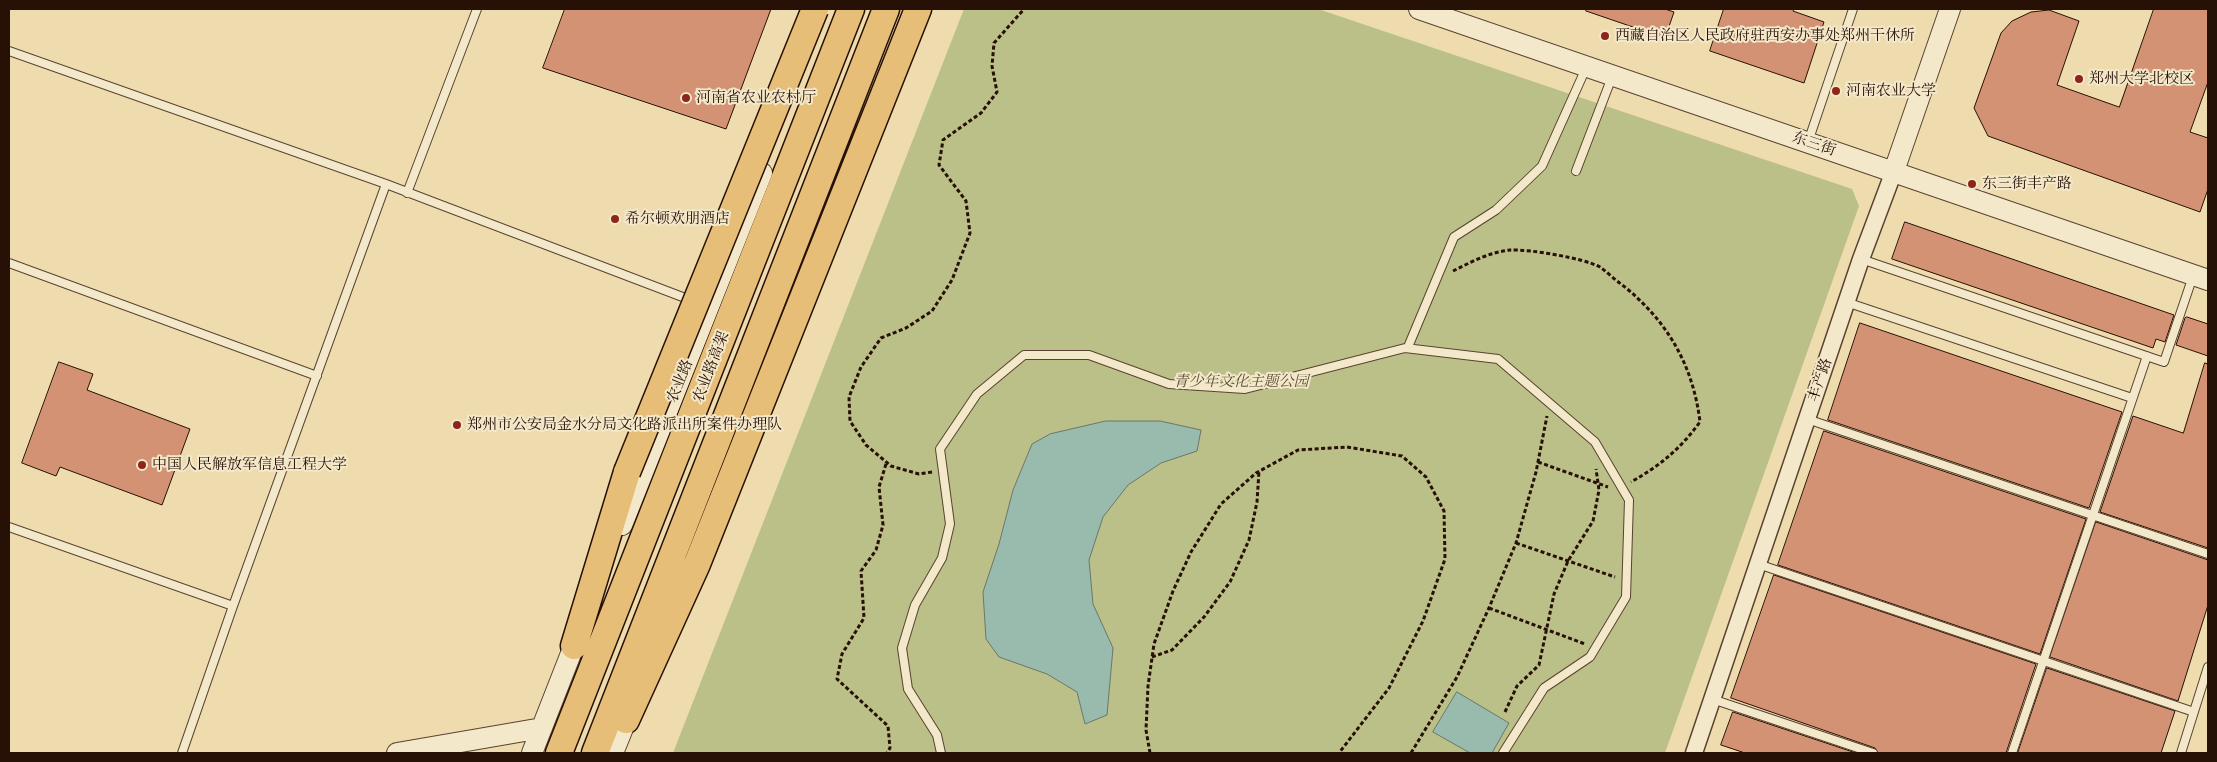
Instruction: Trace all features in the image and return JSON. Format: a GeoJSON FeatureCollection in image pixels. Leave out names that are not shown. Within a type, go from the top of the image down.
{"type":"FeatureCollection","features":[{"type":"Feature","properties":{"kind":"highway"},"geometry":{"type":"LineString","coordinates":[[574,646],[627,472],[815,9]]}},
{"type":"Feature","properties":{"kind":"highway","name":"农业路高架"},"geometry":{"type":"LineString","coordinates":[[559,753],[851,9]]}},
{"type":"Feature","properties":{"kind":"highway"},"geometry":{"type":"LineString","coordinates":[[595,753],[886,9]]}},
{"type":"Feature","properties":{"kind":"highway"},"geometry":{"type":"LineString","coordinates":[[626,720],[697,564],[918,9]]}},
{"type":"Feature","properties":{"kind":"street","name":"农业路"},"geometry":{"type":"LineString","coordinates":[[532,753],[827,9]]}},
{"type":"Feature","properties":{"kind":"street"},"geometry":{"type":"LineString","coordinates":[[613,753],[905,9]]}},
{"type":"Feature","properties":{"kind":"street","name":"东三街"},"geometry":{"type":"LineString","coordinates":[[1419,9],[2201,277]]}},
{"type":"Feature","properties":{"kind":"street","name":"丰产路"},"geometry":{"type":"LineString","coordinates":[[1694,753],[1846,302],[1950,9]]}},
{"type":"Feature","properties":{"kind":"street"},"geometry":{"type":"LineString","coordinates":[[397,753],[542,728]]}},
{"type":"Feature","properties":{"kind":"lane"},"geometry":{"type":"LineString","coordinates":[[407,193],[477,9]]}},
{"type":"Feature","properties":{"kind":"lane"},"geometry":{"type":"LineString","coordinates":[[1808,142],[1853,9]]}},
{"type":"Feature","properties":{"kind":"lane"},"geometry":{"type":"LineString","coordinates":[[9,51],[386,184],[709,307]]}},
{"type":"Feature","properties":{"kind":"lane"},"geometry":{"type":"LineString","coordinates":[[1408,347],[1454,237],[1496,210],[1542,166],[1587,66]]}},
{"type":"Feature","properties":{"kind":"lane"},"geometry":{"type":"LineString","coordinates":[[1576,171],[1613,75]]}},
{"type":"Feature","properties":{"kind":"lane"},"geometry":{"type":"LineString","coordinates":[[182,753],[233,606],[386,184]]}},
{"type":"Feature","properties":{"kind":"lane"},"geometry":{"type":"LineString","coordinates":[[1861,259],[2164,362],[2201,277]]}},
{"type":"Feature","properties":{"kind":"lane"},"geometry":{"type":"LineString","coordinates":[[9,263],[317,376]]}},
{"type":"Feature","properties":{"kind":"lane"},"geometry":{"type":"LineString","coordinates":[[1846,302],[2132,398]]}},
{"type":"Feature","properties":{"kind":"lane"},"geometry":{"type":"LineString","coordinates":[[941,753],[937,735],[908,689],[902,648],[915,605],[942,558],[950,524],[940,449],[977,394],[1024,355],[1089,355],[1169,384],[1245,389],[1405,348],[1498,359],[1595,442],[1629,500],[1626,597],[1590,657],[1544,688],[1503,753]]}},
{"type":"Feature","properties":{"kind":"lane"},"geometry":{"type":"LineString","coordinates":[[2012,753],[2147,356]]}},
{"type":"Feature","properties":{"kind":"lane"},"geometry":{"type":"LineString","coordinates":[[1807,419],[2208,554]]}},
{"type":"Feature","properties":{"kind":"lane"},"geometry":{"type":"LineString","coordinates":[[9,527],[233,606]]}},
{"type":"Feature","properties":{"kind":"lane"},"geometry":{"type":"LineString","coordinates":[[1758,564],[2194,712]]}},
{"type":"Feature","properties":{"kind":"lane"},"geometry":{"type":"LineString","coordinates":[[2181,753],[2208,667]]}},
{"type":"Feature","properties":{"kind":"lane"},"geometry":{"type":"LineString","coordinates":[[1712,699],[1873,753]]}},
{"type":"Feature","properties":{"kind":"path"},"geometry":{"type":"LineString","coordinates":[[943,471],[919,474],[886,464],[866,446],[850,421],[849,397],[860,367],[881,338],[906,328],[932,311],[952,280],[970,233],[966,201],[939,166],[943,140],[981,113],[997,92],[992,66],[994,43],[1024,9]]}},
{"type":"Feature","properties":{"kind":"path"},"geometry":{"type":"LineString","coordinates":[[1435,282],[1475,259],[1510,250],[1560,256],[1599,267],[1636,296],[1666,328],[1689,372],[1700,422],[1683,445],[1624,490],[1598,484],[1538,462]]}},
{"type":"Feature","properties":{"kind":"path"},"geometry":{"type":"LineString","coordinates":[[1411,753],[1457,677],[1490,608],[1516,543],[1538,462],[1550,403]]}},
{"type":"Feature","properties":{"kind":"path"},"geometry":{"type":"LineString","coordinates":[[1505,712],[1517,686],[1539,665],[1554,594],[1568,561],[1593,521],[1599,490],[1595,458],[1589,436]]}},
{"type":"Feature","properties":{"kind":"path"},"geometry":{"type":"LineString","coordinates":[[1150,753],[1146,730],[1148,686],[1154,644],[1173,591],[1191,552],[1221,504],[1259,471],[1298,450],[1347,448],[1402,456],[1426,477],[1444,511],[1445,558],[1423,621],[1389,688],[1339,753]]}},
{"type":"Feature","properties":{"kind":"path"},"geometry":{"type":"LineString","coordinates":[[886,464],[879,487],[883,525],[876,550],[861,571],[864,618],[842,654],[837,679],[888,726],[890,748],[887,753]]}},
{"type":"Feature","properties":{"kind":"path"},"geometry":{"type":"LineString","coordinates":[[1152,657],[1172,650],[1204,617],[1230,582],[1249,540],[1258,502],[1259,471]]}},
{"type":"Feature","properties":{"kind":"path"},"geometry":{"type":"LineString","coordinates":[[1516,543],[1627,580]]}},
{"type":"Feature","properties":{"kind":"path"},"geometry":{"type":"LineString","coordinates":[[1490,608],[1596,648]]}},
{"type":"Feature","properties":{"kind":"green space","name":"青少年文化主题公园"},"geometry":{"type":"Polygon","coordinates":[[[964,9],[1318,9],[1852,189],[1859,206],[1665,753],[673,753],[964,9]]]}},
{"type":"Feature","properties":{"kind":"shaded area"},"geometry":{"type":"Polygon","coordinates":[[[1106,421],[1160,421],[1201,430],[1197,451],[1161,463],[1128,485],[1103,517],[1089,560],[1093,604],[1113,648],[1107,715],[1085,724],[1077,692],[1047,674],[999,657],[986,639],[983,592],[999,544],[1013,490],[1032,444],[1050,434],[1106,421]]]}},
{"type":"Feature","properties":{"kind":"shaded area"},"geometry":{"type":"Polygon","coordinates":[[[1457,692],[1509,723],[1492,753],[1470,753],[1433,732],[1457,692]]]}},
{"type":"Feature","properties":{"kind":"building","name":"河南省农业农村厅"},"geometry":{"type":"Polygon","coordinates":[[[565,9],[771,9],[726,129],[543,68],[565,9]]]}},
{"type":"Feature","properties":{"kind":"building"},"geometry":{"type":"Polygon","coordinates":[[[1587,9],[1665,9],[1674,12],[1665,38],[1586,11],[1587,9]]]}},
{"type":"Feature","properties":{"kind":"building"},"geometry":{"type":"Polygon","coordinates":[[[1724,9],[1794,9],[1793,11],[1824,22],[1804,83],[1710,51],[1724,9]]]}},
{"type":"Feature","properties":{"kind":"building"},"geometry":{"type":"Polygon","coordinates":[[[2154,9],[2208,9],[2208,82],[2190,132],[2208,138],[2208,189],[2200,212],[1988,136],[1974,108],[2001,33],[2012,21],[2031,12],[2049,10],[2079,21],[2057,85],[2119,107],[2154,9]]]}},
{"type":"Feature","properties":{"kind":"building"},"geometry":{"type":"Polygon","coordinates":[[[1905,222],[2174,315],[2165,342],[2156,339],[2153,348],[1892,259],[1905,222]]]}},
{"type":"Feature","properties":{"kind":"building"},"geometry":{"type":"Polygon","coordinates":[[[2187,317],[2208,324],[2208,356],[2176,345],[2187,317]]]}},
{"type":"Feature","properties":{"kind":"building"},"geometry":{"type":"Polygon","coordinates":[[[1860,323],[2122,412],[2089,508],[1828,420],[1860,323]]]}},
{"type":"Feature","properties":{"kind":"building"},"geometry":{"type":"Polygon","coordinates":[[[59,362],[93,374],[87,390],[190,429],[162,505],[60,467],[56,476],[22,463],[59,362]]]}},
{"type":"Feature","properties":{"kind":"building"},"geometry":{"type":"Polygon","coordinates":[[[2205,363],[2208,364],[2208,548],[2100,512],[2133,416],[2183,433],[2205,363]]]}},
{"type":"Feature","properties":{"kind":"building"},"geometry":{"type":"Polygon","coordinates":[[[1824,431],[2086,519],[2040,654],[1778,565],[1824,431]]]}},
{"type":"Feature","properties":{"kind":"building"},"geometry":{"type":"Polygon","coordinates":[[[2096,522],[2208,560],[2208,605],[2178,701],[2050,657],[2096,522]]]}},
{"type":"Feature","properties":{"kind":"building"},"geometry":{"type":"Polygon","coordinates":[[[1774,575],[2036,664],[2006,753],[1878,753],[1875,748],[1731,698],[1774,575]]]}},
{"type":"Feature","properties":{"kind":"building"},"geometry":{"type":"Polygon","coordinates":[[[2047,668],[2175,711],[2161,753],[2018,753],[2047,668]]]}},
{"type":"Feature","properties":{"kind":"building"},"geometry":{"type":"Polygon","coordinates":[[[1733,712],[1856,753],[1745,753],[1721,745],[1733,712]]]}},
{"type":"Feature","properties":{"kind":"place","name":"西藏自治区人民政府驻西安办事处郑州干休所"},"geometry":{"type":"Point","coordinates":[1605,36]}},
{"type":"Feature","properties":{"kind":"place","name":"郑州大学北校区"},"geometry":{"type":"Point","coordinates":[2079,79]}},
{"type":"Feature","properties":{"kind":"place","name":"河南农业大学"},"geometry":{"type":"Point","coordinates":[1836,91]}},
{"type":"Feature","properties":{"kind":"place","name":"河南省农业农村厅"},"geometry":{"type":"Point","coordinates":[686,98]}},
{"type":"Feature","properties":{"kind":"place","name":"东三街丰产路"},"geometry":{"type":"Point","coordinates":[1972,184]}},
{"type":"Feature","properties":{"kind":"place","name":"希尔顿欢朋酒店"},"geometry":{"type":"Point","coordinates":[615,219]}},
{"type":"Feature","properties":{"kind":"place","name":"郑州市公安局金水分局文化路派出所案件办理队"},"geometry":{"type":"Point","coordinates":[457,425]}},
{"type":"Feature","properties":{"kind":"place","name":"中国人民解放军信息工程大学"},"geometry":{"type":"Point","coordinates":[142,465]}}]}
